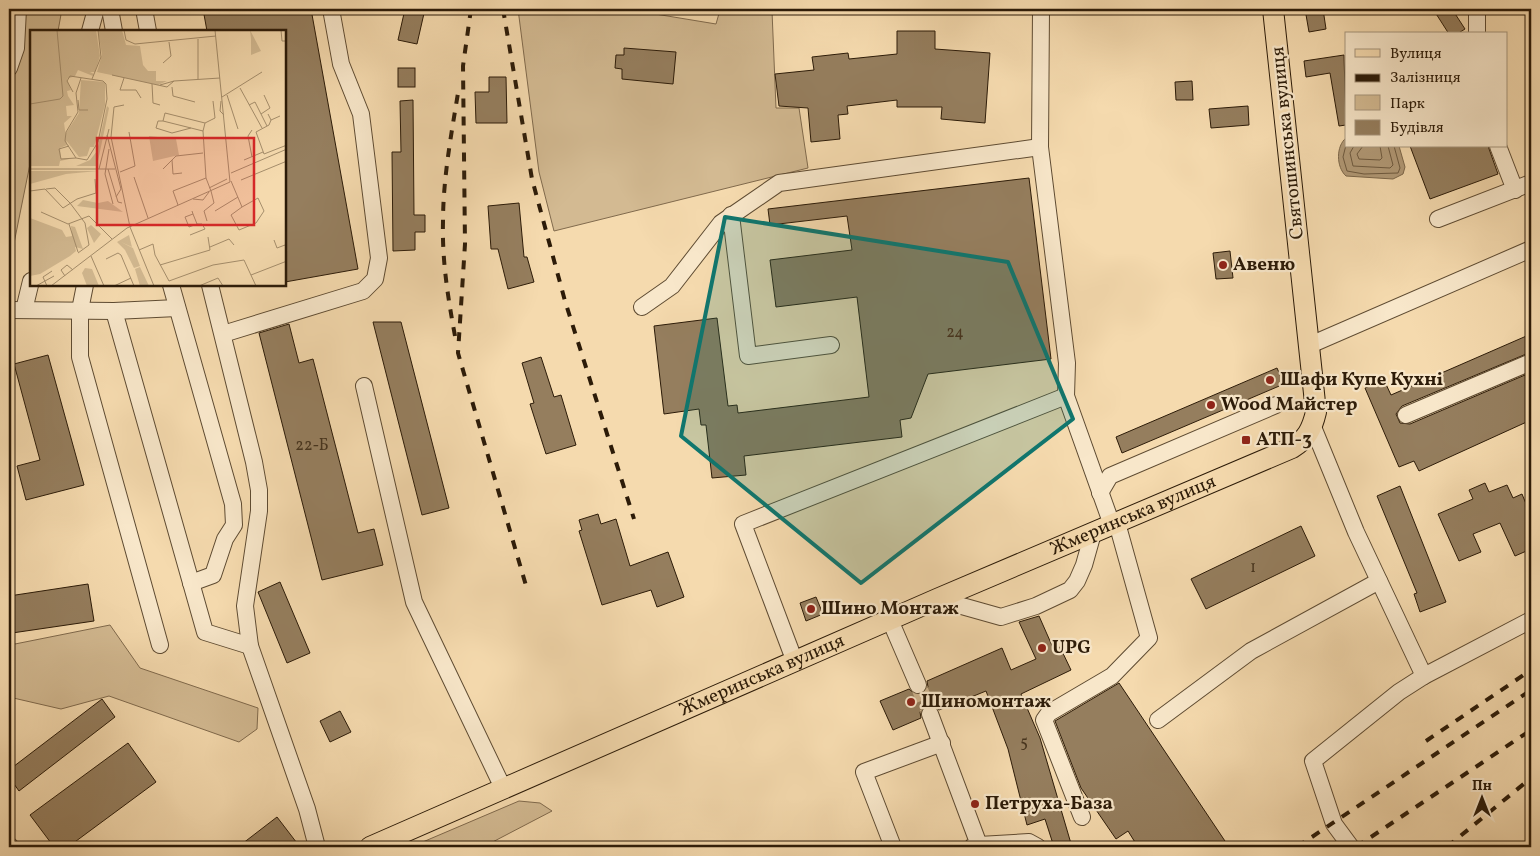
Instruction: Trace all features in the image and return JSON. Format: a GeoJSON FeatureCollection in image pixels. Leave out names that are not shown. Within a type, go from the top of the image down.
{"type":"FeatureCollection","features":[{"type":"Feature","properties":{"kind":"main road","name":"Святошинська вулиця"},"geometry":{"type":"LineString","coordinates":[[1273,9],[1310,345],[1316,412],[1312,427]]}},
{"type":"Feature","properties":{"kind":"main road","name":"Жмеринська вулиця"},"geometry":{"type":"LineString","coordinates":[[370,847],[504,790],[936,599],[1292,448],[1305,440],[1312,427]]}},
{"type":"Feature","properties":{"kind":"street"},"geometry":{"type":"LineString","coordinates":[[9,68],[16,48],[18,9]]}},
{"type":"Feature","properties":{"kind":"street"},"geometry":{"type":"LineString","coordinates":[[90,30],[96,9]]}},
{"type":"Feature","properties":{"kind":"street"},"geometry":{"type":"LineString","coordinates":[[110,9],[114,30]]}},
{"type":"Feature","properties":{"kind":"street"},"geometry":{"type":"LineString","coordinates":[[144,9],[148,30]]}},
{"type":"Feature","properties":{"kind":"street"},"geometry":{"type":"LineString","coordinates":[[224,334],[363,291],[375,280],[379,258],[361,114],[341,64],[331,9]]}},
{"type":"Feature","properties":{"kind":"street"},"geometry":{"type":"LineString","coordinates":[[1041,9],[1040,147],[1068,362],[1066,396],[1100,493],[1114,524],[1150,634],[1149,638],[1112,676],[1049,712],[1044,720],[1082,817]]}},
{"type":"Feature","properties":{"kind":"street"},"geometry":{"type":"LineString","coordinates":[[1477,9],[1477,32]]}},
{"type":"Feature","properties":{"kind":"street"},"geometry":{"type":"LineString","coordinates":[[642,307],[672,286],[721,223],[779,183],[1040,147]]}},
{"type":"Feature","properties":{"kind":"street"},"geometry":{"type":"LineString","coordinates":[[1499,148],[1514,190]]}},
{"type":"Feature","properties":{"kind":"street"},"geometry":{"type":"LineString","coordinates":[[1438,219],[1531,183]]}},
{"type":"Feature","properties":{"kind":"street"},"geometry":{"type":"LineString","coordinates":[[731,215],[748,356],[831,345]]}},
{"type":"Feature","properties":{"kind":"street"},"geometry":{"type":"LineString","coordinates":[[1310,345],[1531,249]]}},
{"type":"Feature","properties":{"kind":"street"},"geometry":{"type":"LineString","coordinates":[[30,283],[17,310],[114,311],[177,308]]}},
{"type":"Feature","properties":{"kind":"street"},"geometry":{"type":"LineString","coordinates":[[85,286],[80,310],[80,358],[160,645]]}},
{"type":"Feature","properties":{"kind":"street"},"geometry":{"type":"LineString","coordinates":[[171,286],[233,504],[234,525],[225,540],[213,575],[191,583]]}},
{"type":"Feature","properties":{"kind":"street"},"geometry":{"type":"LineString","coordinates":[[210,286],[224,334],[259,490],[259,511],[245,606],[250,646],[308,809],[317,847]]}},
{"type":"Feature","properties":{"kind":"street"},"geometry":{"type":"LineString","coordinates":[[114,311],[205,632],[250,646]]}},
{"type":"Feature","properties":{"kind":"street"},"geometry":{"type":"LineString","coordinates":[[1406,415],[1531,362]]}},
{"type":"Feature","properties":{"kind":"street"},"geometry":{"type":"LineString","coordinates":[[364,386],[414,602],[504,790]]}},
{"type":"Feature","properties":{"kind":"street"},"geometry":{"type":"LineString","coordinates":[[795,662],[742,524],[1066,396]]}},
{"type":"Feature","properties":{"kind":"street"},"geometry":{"type":"LineString","coordinates":[[1100,493],[1110,476],[1276,405]]}},
{"type":"Feature","properties":{"kind":"street"},"geometry":{"type":"LineString","coordinates":[[1312,427],[1356,532],[1424,676]]}},
{"type":"Feature","properties":{"kind":"street"},"geometry":{"type":"LineString","coordinates":[[936,599],[1001,617],[1036,606],[1070,590],[1077,581],[1084,565],[1093,533]]}},
{"type":"Feature","properties":{"kind":"street"},"geometry":{"type":"LineString","coordinates":[[1158,720],[1251,651],[1380,581]]}},
{"type":"Feature","properties":{"kind":"street"},"geometry":{"type":"LineString","coordinates":[[890,620],[918,685]]}},
{"type":"Feature","properties":{"kind":"street"},"geometry":{"type":"LineString","coordinates":[[1351,847],[1334,824],[1312,761],[1399,692],[1424,676],[1531,620]]}},
{"type":"Feature","properties":{"kind":"street"},"geometry":{"type":"LineString","coordinates":[[930,714],[942,743],[976,846],[1029,842],[1038,847]]}},
{"type":"Feature","properties":{"kind":"street"},"geometry":{"type":"LineString","coordinates":[[892,847],[864,772],[942,743]]}},
{"type":"Feature","properties":{"kind":"highlighted area"},"geometry":{"type":"Polygon","coordinates":[[[725,217],[1008,262],[1073,419],[861,583],[681,436],[725,217]]]}},
{"type":"Feature","properties":{"kind":"green space"},"geometry":{"type":"Polygon","coordinates":[[[26,9],[62,9],[58,30],[30,30],[30,164],[9,268],[9,84],[23,50],[26,9]]]}},
{"type":"Feature","properties":{"kind":"green space"},"geometry":{"type":"Polygon","coordinates":[[[518,9],[625,9],[716,24],[720,10],[772,11],[776,108],[799,108],[808,168],[554,231],[539,172],[518,9]]]}},
{"type":"Feature","properties":{"kind":"green space"},"geometry":{"type":"Polygon","coordinates":[[[110,625],[140,668],[258,708],[257,729],[239,742],[109,696],[61,709],[9,697],[9,635],[15,644],[110,625]]]}},
{"type":"Feature","properties":{"kind":"green space"},"geometry":{"type":"Polygon","coordinates":[[[519,801],[540,803],[552,811],[483,847],[411,847],[519,801]]]}},
{"type":"Feature","properties":{"kind":"water"},"geometry":{"type":"Polygon","coordinates":[[[1345,139],[1345,148],[1400,148],[1405,167],[1403,174],[1393,179],[1346,176],[1340,167],[1338,157],[1340,146],[1345,139]]]}},
{"type":"Feature","properties":{"kind":"building"},"geometry":{"type":"Polygon","coordinates":[[[203,9],[311,9],[358,269],[286,282],[286,30],[207,30],[203,9]]]}},
{"type":"Feature","properties":{"kind":"building"},"geometry":{"type":"Polygon","coordinates":[[[405,9],[425,9],[417,44],[398,40],[405,9]]]}},
{"type":"Feature","properties":{"kind":"building"},"geometry":{"type":"Polygon","coordinates":[[[1305,9],[1323,9],[1326,29],[1309,32],[1305,9]]]}},
{"type":"Feature","properties":{"kind":"building"},"geometry":{"type":"Polygon","coordinates":[[[1433,9],[1452,9],[1465,29],[1460,32],[1448,32],[1433,9]]]}},
{"type":"Feature","properties":{"kind":"building"},"geometry":{"type":"Polygon","coordinates":[[[897,31],[935,31],[935,49],[990,53],[985,123],[941,119],[942,107],[897,107],[897,100],[847,106],[848,114],[838,115],[840,139],[811,142],[808,108],[779,106],[775,74],[814,70],[812,57],[848,53],[849,59],[897,54],[897,31]]]}},
{"type":"Feature","properties":{"kind":"building"},"geometry":{"type":"Polygon","coordinates":[[[624,48],[676,52],[673,84],[622,79],[622,69],[615,68],[616,55],[624,55],[624,48]]]}},
{"type":"Feature","properties":{"kind":"building"},"geometry":{"type":"Polygon","coordinates":[[[1344,55],[1345,125],[1339,126],[1330,73],[1306,77],[1304,61],[1344,55]]]}},
{"type":"Feature","properties":{"kind":"building"},"geometry":{"type":"Polygon","coordinates":[[[398,68],[415,68],[415,87],[398,87],[398,68]]]}},
{"type":"Feature","properties":{"kind":"building"},"geometry":{"type":"Polygon","coordinates":[[[489,77],[506,77],[507,123],[476,123],[475,92],[489,92],[489,77]]]}},
{"type":"Feature","properties":{"kind":"building"},"geometry":{"type":"Polygon","coordinates":[[[1192,81],[1193,100],[1176,100],[1175,82],[1192,81]]]}},
{"type":"Feature","properties":{"kind":"building"},"geometry":{"type":"Polygon","coordinates":[[[413,100],[414,215],[425,215],[425,232],[415,232],[415,250],[393,251],[392,152],[401,152],[400,101],[413,100]]]}},
{"type":"Feature","properties":{"kind":"building"},"geometry":{"type":"Polygon","coordinates":[[[1248,106],[1249,125],[1211,128],[1209,109],[1248,106]]]}},
{"type":"Feature","properties":{"kind":"building"},"geometry":{"type":"Polygon","coordinates":[[[1411,148],[1489,148],[1498,174],[1430,199],[1411,148]]]}},
{"type":"Feature","properties":{"kind":"building"},"geometry":{"type":"Polygon","coordinates":[[[1029,178],[1051,359],[928,374],[911,418],[900,420],[902,437],[744,456],[746,475],[712,478],[706,425],[701,425],[699,409],[664,414],[654,326],[717,318],[728,406],[737,405],[738,413],[869,397],[857,297],[776,307],[770,260],[852,250],[847,216],[770,225],[768,209],[1029,178]]]}},
{"type":"Feature","properties":{"kind":"building"},"geometry":{"type":"Polygon","coordinates":[[[519,203],[524,257],[527,257],[534,282],[508,289],[498,249],[491,249],[488,206],[519,203]]]}},
{"type":"Feature","properties":{"kind":"building","name":"Авеню"},"geometry":{"type":"Polygon","coordinates":[[[1230,251],[1233,278],[1216,279],[1213,253],[1230,251]]]}},
{"type":"Feature","properties":{"kind":"building"},"geometry":{"type":"Polygon","coordinates":[[[373,322],[401,322],[449,508],[422,515],[373,322]]]}},
{"type":"Feature","properties":{"kind":"building"},"geometry":{"type":"Polygon","coordinates":[[[289,324],[299,363],[313,359],[358,533],[374,529],[383,565],[322,580],[259,333],[289,324]]]}},
{"type":"Feature","properties":{"kind":"building"},"geometry":{"type":"Polygon","coordinates":[[[1531,334],[1531,352],[1402,406],[1396,414],[1400,423],[1410,424],[1525,375],[1531,388],[1526,390],[1531,403],[1531,420],[1419,471],[1414,461],[1399,467],[1365,388],[1384,380],[1391,395],[1531,334]]]}},
{"type":"Feature","properties":{"kind":"building"},"geometry":{"type":"Polygon","coordinates":[[[48,355],[84,485],[26,500],[17,466],[40,460],[14,364],[48,355]]]}},
{"type":"Feature","properties":{"kind":"building"},"geometry":{"type":"Polygon","coordinates":[[[541,357],[554,397],[561,395],[576,445],[546,454],[530,404],[534,403],[522,363],[541,357]]]}},
{"type":"Feature","properties":{"kind":"building"},"geometry":{"type":"Polygon","coordinates":[[[1277,368],[1284,384],[1122,453],[1116,437],[1277,368]]]}},
{"type":"Feature","properties":{"kind":"building"},"geometry":{"type":"Polygon","coordinates":[[[1485,483],[1489,492],[1507,485],[1513,498],[1522,494],[1531,516],[1531,549],[1515,556],[1500,523],[1473,534],[1481,552],[1459,561],[1438,514],[1473,499],[1469,490],[1485,483]]]}},
{"type":"Feature","properties":{"kind":"building"},"geometry":{"type":"Polygon","coordinates":[[[1400,486],[1446,602],[1420,612],[1414,594],[1417,593],[1377,496],[1400,486]]]}},
{"type":"Feature","properties":{"kind":"building"},"geometry":{"type":"Polygon","coordinates":[[[598,514],[601,524],[616,519],[630,566],[668,552],[684,597],[657,607],[651,590],[602,605],[579,531],[582,530],[579,520],[598,514]]]}},
{"type":"Feature","properties":{"kind":"building"},"geometry":{"type":"Polygon","coordinates":[[[1301,526],[1315,556],[1206,609],[1191,579],[1301,526]]]}},
{"type":"Feature","properties":{"kind":"building"},"geometry":{"type":"Polygon","coordinates":[[[280,582],[310,653],[287,663],[258,592],[280,582]]]}},
{"type":"Feature","properties":{"kind":"building"},"geometry":{"type":"Polygon","coordinates":[[[88,584],[94,621],[12,633],[9,596],[88,584]]]}},
{"type":"Feature","properties":{"kind":"building","name":"Шино Монтаж"},"geometry":{"type":"Polygon","coordinates":[[[816,597],[823,614],[806,621],[800,603],[816,597]]]}},
{"type":"Feature","properties":{"kind":"building"},"geometry":{"type":"Polygon","coordinates":[[[1039,616],[1054,650],[1060,647],[1071,670],[1021,694],[1040,738],[1072,847],[1054,847],[1045,819],[1027,825],[1008,749],[986,691],[939,710],[932,704],[926,705],[920,712],[921,718],[893,730],[880,701],[909,689],[916,695],[922,694],[928,687],[927,681],[1002,648],[1011,670],[1036,659],[1019,622],[1039,616]]]}},
{"type":"Feature","properties":{"kind":"building"},"geometry":{"type":"Polygon","coordinates":[[[1119,683],[1229,847],[1138,847],[1128,831],[1116,839],[1081,788],[1055,721],[1119,683]]]}},
{"type":"Feature","properties":{"kind":"building"},"geometry":{"type":"Polygon","coordinates":[[[102,699],[115,717],[19,791],[9,777],[9,770],[102,699]]]}},
{"type":"Feature","properties":{"kind":"building"},"geometry":{"type":"Polygon","coordinates":[[[340,711],[351,732],[330,742],[320,721],[340,711]]]}},
{"type":"Feature","properties":{"kind":"building"},"geometry":{"type":"Polygon","coordinates":[[[128,743],[156,782],[68,847],[54,847],[30,815],[128,743]]]}},
{"type":"Feature","properties":{"kind":"building"},"geometry":{"type":"Polygon","coordinates":[[[277,817],[300,847],[238,847],[277,817]]]}},
{"type":"Feature","properties":{"kind":"tunnel"},"geometry":{"type":"LineString","coordinates":[[918,685],[930,714]]}},
{"type":"Feature","properties":{"kind":"railway"},"geometry":{"type":"LineString","coordinates":[[471,9],[463,66],[465,244],[458,353],[527,589]]}},
{"type":"Feature","properties":{"kind":"railway"},"geometry":{"type":"LineString","coordinates":[[503,9],[532,179],[565,301],[634,519]]}},
{"type":"Feature","properties":{"kind":"railway"},"geometry":{"type":"LineString","coordinates":[[455,336],[443,251],[443,206],[450,141],[458,93]]}},
{"type":"Feature","properties":{"kind":"railway"},"geometry":{"type":"LineString","coordinates":[[1426,741],[1531,670]]}},
{"type":"Feature","properties":{"kind":"railway"},"geometry":{"type":"LineString","coordinates":[[1297,847],[1531,690]]}},
{"type":"Feature","properties":{"kind":"railway"},"geometry":{"type":"LineString","coordinates":[[1356,847],[1531,730]]}},
{"type":"Feature","properties":{"kind":"railway"},"geometry":{"type":"LineString","coordinates":[[1447,847],[1531,778]]}},
{"type":"Feature","properties":{"kind":"place","name":"Авеню"},"geometry":{"type":"Point","coordinates":[1223,265]}},
{"type":"Feature","properties":{"kind":"place","name":"Шафи Купе Кухні"},"geometry":{"type":"Point","coordinates":[1270,380]}},
{"type":"Feature","properties":{"kind":"place","name":"Wood Майстер"},"geometry":{"type":"Point","coordinates":[1211,405]}},
{"type":"Feature","properties":{"kind":"place","name":"АТП-3"},"geometry":{"type":"Point","coordinates":[1246,440]}},
{"type":"Feature","properties":{"kind":"place","name":"Шино Монтаж"},"geometry":{"type":"Point","coordinates":[811,609]}},
{"type":"Feature","properties":{"kind":"place","name":"UPG"},"geometry":{"type":"Point","coordinates":[1042,648]}},
{"type":"Feature","properties":{"kind":"place","name":"Шиномонтаж"},"geometry":{"type":"Point","coordinates":[911,702]}},
{"type":"Feature","properties":{"kind":"place","name":"Петруха-База"},"geometry":{"type":"Point","coordinates":[975,804]}}]}
